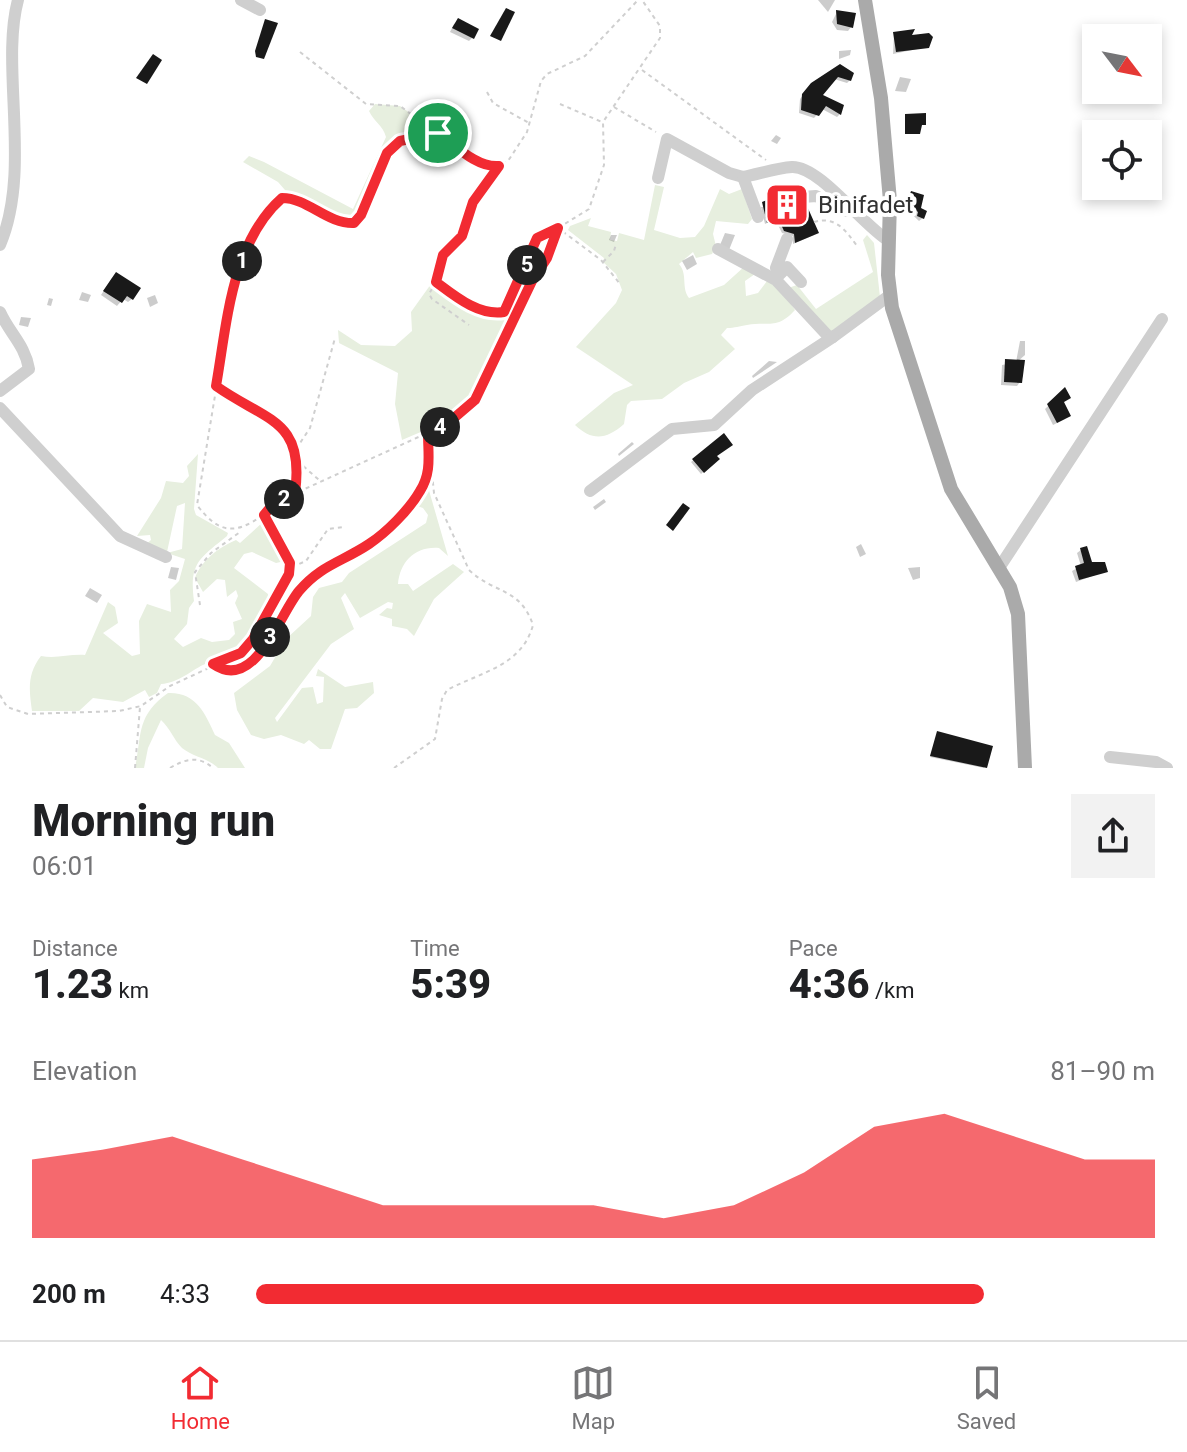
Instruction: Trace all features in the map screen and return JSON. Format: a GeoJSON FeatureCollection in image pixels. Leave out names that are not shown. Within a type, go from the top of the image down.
{"type":"FeatureCollection","features":[{"type":"Feature","properties":{"kind":"main road"},"geometry":{"type":"LineString","coordinates":[[865,0],[881,98],[890,201],[890,295],[902,347],[951,489],[967,521],[999,568],[1018,614],[1022,641],[1025,768]]}},
{"type":"Feature","properties":{"kind":"street"},"geometry":{"type":"LineString","coordinates":[[0,245],[13,213],[7,52],[18,0]]}},
{"type":"Feature","properties":{"kind":"street"},"geometry":{"type":"LineString","coordinates":[[241,0],[260,10]]}},
{"type":"Feature","properties":{"kind":"street"},"geometry":{"type":"LineString","coordinates":[[658,178],[658,166],[667,139],[729,173],[743,177],[794,167],[807,171],[856,216],[889,241]]}},
{"type":"Feature","properties":{"kind":"street"},"geometry":{"type":"LineString","coordinates":[[743,177],[758,217]]}},
{"type":"Feature","properties":{"kind":"street"},"geometry":{"type":"LineString","coordinates":[[803,197],[816,196],[856,216]]}},
{"type":"Feature","properties":{"kind":"street"},"geometry":{"type":"LineString","coordinates":[[787,239],[776,268],[780,274],[787,267],[791,269],[801,282]]}},
{"type":"Feature","properties":{"kind":"street"},"geometry":{"type":"LineString","coordinates":[[718,249],[776,280],[818,328],[833,337]]}},
{"type":"Feature","properties":{"kind":"street"},"geometry":{"type":"LineString","coordinates":[[590,491],[672,429],[714,425],[752,390],[890,295]]}},
{"type":"Feature","properties":{"kind":"street"},"geometry":{"type":"LineString","coordinates":[[0,312],[21,342],[29,369],[0,391]]}},
{"type":"Feature","properties":{"kind":"street"},"geometry":{"type":"LineString","coordinates":[[999,568],[1162,319]]}},
{"type":"Feature","properties":{"kind":"street"},"geometry":{"type":"LineString","coordinates":[[0,408],[120,536],[166,557]]}},
{"type":"Feature","properties":{"kind":"street"},"geometry":{"type":"LineString","coordinates":[[1110,757],[1156,762],[1167,768]]}},
{"type":"Feature","properties":{"kind":"path"},"geometry":{"type":"LineString","coordinates":[[436,282],[474,307],[491,314],[504,312],[537,238],[589,209],[604,165],[603,122],[660,38],[660,26],[640,0],[585,56],[547,74],[541,81],[521,144],[499,166],[473,202],[462,236],[443,255],[436,282],[429,294],[469,325]]}},
{"type":"Feature","properties":{"kind":"path"},"geometry":{"type":"LineString","coordinates":[[300,52],[366,104],[400,106],[473,159],[489,167],[499,166]]}},
{"type":"Feature","properties":{"kind":"path"},"geometry":{"type":"LineString","coordinates":[[641,69],[780,170]]}},
{"type":"Feature","properties":{"kind":"path"},"geometry":{"type":"LineString","coordinates":[[487,92],[493,103],[529,123]]}},
{"type":"Feature","properties":{"kind":"path"},"geometry":{"type":"LineString","coordinates":[[560,104],[603,122]]}},
{"type":"Feature","properties":{"kind":"path"},"geometry":{"type":"LineString","coordinates":[[613,106],[667,139]]}},
{"type":"Feature","properties":{"kind":"path"},"geometry":{"type":"LineString","coordinates":[[243,530],[231,531],[203,514],[197,505],[235,274],[271,208],[282,198],[292,198],[341,224],[354,223],[361,215],[387,153],[400,141],[438,133]]}},
{"type":"Feature","properties":{"kind":"path"},"geometry":{"type":"LineString","coordinates":[[814,222],[835,222],[857,246]]}},
{"type":"Feature","properties":{"kind":"path"},"geometry":{"type":"LineString","coordinates":[[558,228],[603,262],[620,284]]}},
{"type":"Feature","properties":{"kind":"path"},"geometry":{"type":"LineString","coordinates":[[200,605],[195,572],[211,553],[264,515],[274,503],[447,424],[475,400],[532,281],[547,258],[558,228]]}},
{"type":"Feature","properties":{"kind":"path"},"geometry":{"type":"LineString","coordinates":[[603,262],[614,251],[616,244]]}},
{"type":"Feature","properties":{"kind":"path"},"geometry":{"type":"LineString","coordinates":[[295,450],[310,428],[335,338]]}},
{"type":"Feature","properties":{"kind":"path"},"geometry":{"type":"LineString","coordinates":[[216,386],[279,424],[297,455],[320,481]]}},
{"type":"Feature","properties":{"kind":"path"},"geometry":{"type":"LineString","coordinates":[[394,768],[435,739],[447,690],[516,656],[528,644],[533,625],[521,600],[479,579],[469,570],[434,493],[428,433]]}},
{"type":"Feature","properties":{"kind":"path"},"geometry":{"type":"LineString","coordinates":[[295,493],[297,455]]}},
{"type":"Feature","properties":{"kind":"path"},"geometry":{"type":"LineString","coordinates":[[213,664],[223,671],[235,672],[250,663],[264,649],[293,598],[308,581],[323,566],[370,544],[418,495],[430,474]]}},
{"type":"Feature","properties":{"kind":"path"},"geometry":{"type":"LineString","coordinates":[[264,515],[290,567]]}},
{"type":"Feature","properties":{"kind":"path"},"geometry":{"type":"LineString","coordinates":[[0,695],[7,707],[28,714],[119,711],[141,706],[213,664],[241,653],[253,639],[290,567],[306,561],[328,529],[343,527]]}},
{"type":"Feature","properties":{"kind":"path"},"geometry":{"type":"LineString","coordinates":[[135,768],[141,706]]}},
{"type":"Feature","properties":{"kind":"path"},"geometry":{"type":"LineString","coordinates":[[170,768],[185,759],[197,759],[213,768]]}},
{"type":"Feature","properties":{"kind":"green space"},"geometry":{"type":"Polygon","coordinates":[[[375,104],[400,106],[438,133],[400,141],[387,153],[354,223],[341,224],[292,198],[278,182],[243,162],[249,156],[264,162],[353,209],[386,137],[369,111],[375,104]]]}},
{"type":"Feature","properties":{"kind":"green space"},"geometry":{"type":"Polygon","coordinates":[[[655,185],[664,187],[654,230],[680,238],[695,237],[704,226],[720,189],[729,194],[742,189],[752,219],[748,224],[716,221],[713,234],[716,246],[712,254],[696,258],[693,252],[679,264],[689,298],[724,285],[745,266],[755,274],[745,281],[746,296],[758,293],[767,281],[781,289],[795,310],[772,324],[727,328],[721,335],[735,349],[709,372],[684,383],[662,399],[631,401],[627,405],[624,424],[605,436],[593,436],[575,425],[614,393],[633,385],[576,347],[616,303],[622,290],[616,274],[603,262],[604,258],[568,230],[570,226],[591,218],[588,226],[611,232],[610,240],[617,241],[619,233],[644,240],[655,185]]]}},
{"type":"Feature","properties":{"kind":"green space"},"geometry":{"type":"Polygon","coordinates":[[[867,235],[874,243],[880,297],[829,333],[788,288],[797,285],[816,309],[873,272],[863,240],[867,235]]]}},
{"type":"Feature","properties":{"kind":"green space"},"geometry":{"type":"Polygon","coordinates":[[[431,284],[470,310],[509,321],[485,379],[466,404],[442,422],[402,440],[395,404],[398,373],[339,343],[338,330],[361,345],[395,346],[412,331],[411,312],[431,284]]]}},
{"type":"Feature","properties":{"kind":"green space"},"geometry":{"type":"Polygon","coordinates":[[[198,454],[196,515],[228,533],[198,563],[193,578],[194,601],[189,608],[187,624],[174,639],[183,647],[201,638],[212,642],[229,640],[235,634],[233,622],[242,619],[235,603],[238,596],[236,590],[227,597],[225,580],[217,579],[203,592],[195,578],[211,555],[236,540],[240,543],[263,522],[285,561],[276,563],[252,552],[244,554],[234,568],[268,594],[263,616],[252,639],[234,655],[207,663],[179,679],[161,684],[157,693],[149,697],[145,690],[123,702],[93,698],[79,711],[32,711],[30,682],[41,656],[85,655],[108,602],[115,607],[118,623],[103,633],[132,656],[140,654],[139,621],[147,604],[171,612],[170,590],[179,581],[185,559],[167,553],[182,549],[185,503],[177,506],[167,552],[145,545],[151,540],[150,535],[137,536],[161,498],[166,481],[183,483],[189,476],[187,466],[198,454]]]}},
{"type":"Feature","properties":{"kind":"green space"},"geometry":{"type":"Polygon","coordinates":[[[428,487],[448,556],[439,548],[416,553],[406,562],[398,584],[408,584],[413,591],[453,564],[464,572],[434,599],[414,636],[407,629],[392,626],[392,619],[379,615],[387,608],[392,609],[393,603],[388,602],[360,618],[345,593],[341,598],[354,629],[331,644],[275,718],[277,722],[302,688],[313,687],[317,704],[323,702],[324,677],[316,676],[318,669],[345,687],[373,682],[374,693],[357,708],[345,709],[331,749],[320,749],[309,740],[304,744],[281,735],[264,739],[251,735],[237,710],[234,693],[270,666],[286,639],[311,616],[313,597],[319,588],[342,582],[349,573],[426,523],[428,515],[423,508],[414,505],[428,487]]]}},
{"type":"Feature","properties":{"kind":"green space"},"geometry":{"type":"Polygon","coordinates":[[[168,693],[193,700],[215,735],[229,743],[245,768],[218,768],[186,751],[161,720],[148,748],[144,768],[135,768],[145,718],[168,693]]]}},
{"type":"Feature","properties":{"kind":"building"},"geometry":{"type":"Polygon","coordinates":[[[506,8],[515,12],[501,41],[490,36],[506,8]]]}},
{"type":"Feature","properties":{"kind":"building"},"geometry":{"type":"Polygon","coordinates":[[[836,10],[856,13],[853,28],[837,24],[836,10]]]}},
{"type":"Feature","properties":{"kind":"building"},"geometry":{"type":"Polygon","coordinates":[[[458,18],[479,29],[474,39],[452,28],[458,18]]]}},
{"type":"Feature","properties":{"kind":"building"},"geometry":{"type":"Polygon","coordinates":[[[265,19],[278,23],[264,59],[256,57],[255,51],[265,19]]]}},
{"type":"Feature","properties":{"kind":"building"},"geometry":{"type":"Polygon","coordinates":[[[915,29],[912,35],[929,33],[933,37],[929,48],[896,52],[893,32],[915,29]]]}},
{"type":"Feature","properties":{"kind":"building"},"geometry":{"type":"Polygon","coordinates":[[[153,54],[162,60],[147,84],[136,78],[153,54]]]}},
{"type":"Feature","properties":{"kind":"building"},"geometry":{"type":"Polygon","coordinates":[[[840,64],[854,73],[851,81],[838,77],[823,95],[844,105],[841,115],[826,106],[819,116],[801,110],[802,94],[811,83],[840,64]]]}},
{"type":"Feature","properties":{"kind":"building"},"geometry":{"type":"Polygon","coordinates":[[[926,113],[926,125],[922,125],[920,134],[905,134],[905,114],[926,113]]]}},
{"type":"Feature","properties":{"kind":"building"},"geometry":{"type":"Polygon","coordinates":[[[799,187],[795,201],[807,206],[819,233],[795,243],[794,234],[784,231],[778,218],[767,223],[762,202],[799,187]]]}},
{"type":"Feature","properties":{"kind":"building"},"geometry":{"type":"Polygon","coordinates":[[[911,191],[924,195],[921,208],[927,211],[924,219],[917,216],[918,212],[907,203],[911,191]]]}},
{"type":"Feature","properties":{"kind":"building"},"geometry":{"type":"Polygon","coordinates":[[[116,272],[141,288],[133,300],[127,296],[122,303],[103,291],[116,272]]]}},
{"type":"Feature","properties":{"kind":"building"},"geometry":{"type":"Polygon","coordinates":[[[1005,359],[1025,360],[1022,383],[1004,382],[1005,359]]]}},
{"type":"Feature","properties":{"kind":"building"},"geometry":{"type":"Polygon","coordinates":[[[1065,387],[1071,398],[1064,402],[1071,416],[1057,423],[1047,404],[1065,387]]]}},
{"type":"Feature","properties":{"kind":"building"},"geometry":{"type":"Polygon","coordinates":[[[724,433],[733,445],[717,456],[720,459],[704,473],[692,459],[724,433]]]}},
{"type":"Feature","properties":{"kind":"building"},"geometry":{"type":"Polygon","coordinates":[[[683,503],[690,508],[673,531],[666,525],[683,503]]]}},
{"type":"Feature","properties":{"kind":"building"},"geometry":{"type":"Polygon","coordinates":[[[1087,546],[1092,562],[1105,562],[1108,572],[1079,580],[1075,566],[1084,563],[1080,548],[1087,546]]]}},
{"type":"Feature","properties":{"kind":"building"},"geometry":{"type":"Polygon","coordinates":[[[937,731],[993,746],[987,768],[930,756],[937,731]]]}},
{"type":"Feature","properties":{"kind":"place","name":"Binifadet"},"geometry":{"type":"Point","coordinates":[787,205]}},
{"type":"Feature","properties":{"kind":"route"},"geometry":{"type":"LineString","coordinates":[[438,133],[473,159],[489,167],[499,166],[473,202],[462,236],[443,255],[436,282],[474,307],[491,314],[504,312],[520,283],[537,238],[547,230],[558,228],[547,258],[532,281],[486,384],[475,400],[447,424],[428,433],[430,474],[418,495],[370,544],[323,566],[308,581],[293,598],[264,649],[250,663],[235,672],[223,671],[213,664],[241,653],[253,639],[289,574],[290,563],[264,515],[274,503],[295,493],[297,478],[297,455],[289,435],[279,424],[216,386],[235,274],[271,208],[282,198],[292,198],[341,224],[354,223],[361,215],[387,153],[400,141],[438,133]]}}]}
